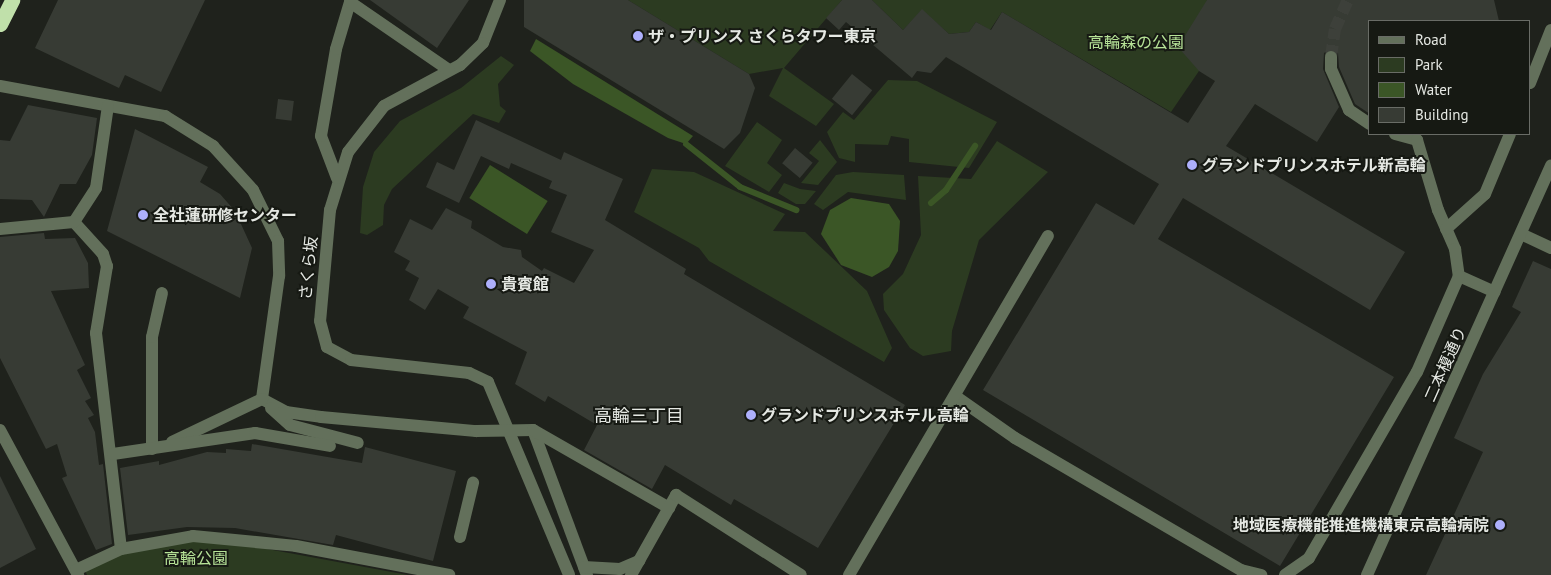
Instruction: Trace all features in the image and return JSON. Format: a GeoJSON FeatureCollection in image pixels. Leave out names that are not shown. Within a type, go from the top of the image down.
{"type":"FeatureCollection","features":[{"type":"Feature","properties":{"kind":"highway"},"geometry":{"type":"LineString","coordinates":[[0,24],[12,0]]}},
{"type":"Feature","properties":{"kind":"street","name":"さくら坂"},"geometry":{"type":"LineString","coordinates":[[500,0],[483,43],[449,70],[384,106],[348,152],[337,178],[320,296],[327,347],[351,360],[469,373],[488,382],[523,473],[569,575]]}},
{"type":"Feature","properties":{"kind":"street"},"geometry":{"type":"LineString","coordinates":[[337,178],[321,136],[336,49],[350,2],[449,70]]}},
{"type":"Feature","properties":{"kind":"street"},"geometry":{"type":"LineString","coordinates":[[1531,80],[1551,30]]}},
{"type":"Feature","properties":{"kind":"street"},"geometry":{"type":"LineString","coordinates":[[1331,57],[1331,69],[1349,110],[1368,123]]}},
{"type":"Feature","properties":{"kind":"street"},"geometry":{"type":"LineString","coordinates":[[0,86],[165,116],[213,146],[253,190],[278,241],[279,276],[266,401]]}},
{"type":"Feature","properties":{"kind":"street"},"geometry":{"type":"LineString","coordinates":[[74,222],[96,188],[108,106]]}},
{"type":"Feature","properties":{"kind":"street"},"geometry":{"type":"LineString","coordinates":[[1285,575],[1309,558],[1417,372],[1459,276],[1417,140],[1398,135]]}},
{"type":"Feature","properties":{"kind":"street"},"geometry":{"type":"LineString","coordinates":[[1446,230],[1485,194],[1510,135]]}},
{"type":"Feature","properties":{"kind":"street","name":"二本榎通り"},"geometry":{"type":"LineString","coordinates":[[1367,575],[1551,164]]}},
{"type":"Feature","properties":{"kind":"street"},"geometry":{"type":"LineString","coordinates":[[0,229],[74,222]]}},
{"type":"Feature","properties":{"kind":"street"},"geometry":{"type":"LineString","coordinates":[[74,222],[103,254],[107,266],[96,333],[113,454],[121,549]]}},
{"type":"Feature","properties":{"kind":"street"},"geometry":{"type":"LineString","coordinates":[[1520,234],[1551,248]]}},
{"type":"Feature","properties":{"kind":"street"},"geometry":{"type":"LineString","coordinates":[[849,575],[1048,236]]}},
{"type":"Feature","properties":{"kind":"street"},"geometry":{"type":"LineString","coordinates":[[1459,276],[1495,292]]}},
{"type":"Feature","properties":{"kind":"street"},"geometry":{"type":"LineString","coordinates":[[156,448],[152,336],[162,293]]}},
{"type":"Feature","properties":{"kind":"street"},"geometry":{"type":"LineString","coordinates":[[955,396],[1015,438],[1241,570],[1261,575]]}},
{"type":"Feature","properties":{"kind":"street"},"geometry":{"type":"LineString","coordinates":[[266,401],[286,412],[374,422],[476,431],[506,428],[533,430],[669,508]]}},
{"type":"Feature","properties":{"kind":"street"},"geometry":{"type":"LineString","coordinates":[[266,401],[290,425],[358,444]]}},
{"type":"Feature","properties":{"kind":"street"},"geometry":{"type":"LineString","coordinates":[[156,448],[266,401]]}},
{"type":"Feature","properties":{"kind":"street"},"geometry":{"type":"LineString","coordinates":[[0,430],[4,448],[77,572],[121,549],[192,536],[233,538],[449,575]]}},
{"type":"Feature","properties":{"kind":"street"},"geometry":{"type":"LineString","coordinates":[[533,430],[586,571],[620,569],[638,561]]}},
{"type":"Feature","properties":{"kind":"street"},"geometry":{"type":"LineString","coordinates":[[113,454],[255,433],[330,446]]}},
{"type":"Feature","properties":{"kind":"street"},"geometry":{"type":"LineString","coordinates":[[460,537],[473,483]]}},
{"type":"Feature","properties":{"kind":"street"},"geometry":{"type":"LineString","coordinates":[[630,575],[676,495],[801,575]]}},
{"type":"Feature","properties":{"kind":"green space"},"geometry":{"type":"Polygon","coordinates":[[[628,0],[842,0],[784,68],[834,104],[816,126],[769,96],[783,68],[749,74],[628,0]]]}},
{"type":"Feature","properties":{"kind":"green space","name":"高輪森の公園"},"geometry":{"type":"Polygon","coordinates":[[[872,0],[1207,0],[1199,71],[1171,112],[1002,12],[990,30],[976,22],[969,32],[949,34],[922,10],[903,30],[872,0]]]}},
{"type":"Feature","properties":{"kind":"green space"},"geometry":{"type":"Polygon","coordinates":[[[501,56],[514,65],[498,84],[500,106],[506,111],[499,123],[473,114],[392,189],[384,205],[383,225],[367,235],[360,233],[363,187],[374,152],[400,121],[461,88],[501,56]]]}},
{"type":"Feature","properties":{"kind":"green space"},"geometry":{"type":"Polygon","coordinates":[[[888,80],[917,81],[997,122],[969,168],[909,162],[909,139],[891,136],[888,145],[855,144],[855,162],[839,158],[827,132],[843,112],[854,120],[888,80]]]}},
{"type":"Feature","properties":{"kind":"green space"},"geometry":{"type":"Polygon","coordinates":[[[757,122],[782,140],[767,163],[782,175],[769,192],[725,166],[757,122]]]}},
{"type":"Feature","properties":{"kind":"green space"},"geometry":{"type":"Polygon","coordinates":[[[820,140],[837,162],[818,185],[801,183],[819,161],[809,153],[820,140]]]}},
{"type":"Feature","properties":{"kind":"green space"},"geometry":{"type":"Polygon","coordinates":[[[997,141],[1048,172],[979,240],[952,331],[951,351],[923,356],[910,348],[884,310],[883,294],[903,274],[921,235],[918,176],[971,179],[997,141]]]}},
{"type":"Feature","properties":{"kind":"green space"},"geometry":{"type":"Polygon","coordinates":[[[652,169],[694,172],[785,214],[773,231],[805,232],[867,291],[892,348],[884,362],[709,261],[699,248],[634,212],[652,169]]]}},
{"type":"Feature","properties":{"kind":"green space"},"geometry":{"type":"Polygon","coordinates":[[[853,172],[904,175],[906,200],[848,192],[823,210],[814,204],[836,175],[853,172]]]}},
{"type":"Feature","properties":{"kind":"green space"},"geometry":{"type":"Polygon","coordinates":[[[784,183],[800,189],[816,191],[805,204],[796,204],[778,193],[784,183]]]}},
{"type":"Feature","properties":{"kind":"green space","name":"高輪公園"},"geometry":{"type":"Polygon","coordinates":[[[192,540],[262,548],[408,575],[87,575],[84,569],[120,554],[192,540]]]}},
{"type":"Feature","properties":{"kind":"water"},"geometry":{"type":"Polygon","coordinates":[[[536,39],[693,136],[686,144],[668,138],[573,84],[530,51],[536,39]]]}},
{"type":"Feature","properties":{"kind":"water"},"geometry":{"type":"Polygon","coordinates":[[[490,165],[548,201],[527,234],[469,198],[490,165]]]}},
{"type":"Feature","properties":{"kind":"water"},"geometry":{"type":"Polygon","coordinates":[[[851,198],[889,204],[900,221],[898,251],[889,267],[872,277],[841,265],[821,234],[830,210],[851,198]]]}},
{"type":"Feature","properties":{"kind":"building"},"geometry":{"type":"Polygon","coordinates":[[[58,0],[205,0],[161,92],[125,75],[119,88],[35,48],[58,0]]]}},
{"type":"Feature","properties":{"kind":"building"},"geometry":{"type":"Polygon","coordinates":[[[370,0],[469,0],[437,48],[370,0]]]}},
{"type":"Feature","properties":{"kind":"building"},"geometry":{"type":"Polygon","coordinates":[[[524,0],[628,0],[749,74],[755,88],[740,133],[724,149],[524,27],[524,0]]]}},
{"type":"Feature","properties":{"kind":"building"},"geometry":{"type":"Polygon","coordinates":[[[842,0],[872,0],[903,30],[922,9],[949,34],[969,32],[976,22],[991,30],[1002,12],[1188,123],[1215,81],[1199,71],[1178,47],[1207,0],[1494,0],[1499,20],[1368,20],[1368,113],[1355,104],[1339,67],[1338,53],[1331,49],[1324,53],[1323,69],[1339,107],[1317,142],[1255,104],[1226,146],[1405,252],[1370,310],[1183,198],[1158,239],[1394,377],[1280,566],[983,390],[1096,203],[1134,225],[1159,184],[946,57],[931,73],[917,71],[912,78],[846,22],[839,30],[826,18],[842,0]]]}},
{"type":"Feature","properties":{"kind":"building"},"geometry":{"type":"Polygon","coordinates":[[[852,74],[872,90],[852,115],[832,99],[852,74]]]}},
{"type":"Feature","properties":{"kind":"building"},"geometry":{"type":"Polygon","coordinates":[[[278,99],[294,101],[291,121],[276,119],[278,99]]]}},
{"type":"Feature","properties":{"kind":"building"},"geometry":{"type":"Polygon","coordinates":[[[28,105],[97,118],[92,155],[76,184],[60,184],[44,217],[32,200],[0,199],[0,140],[10,141],[28,105]]]}},
{"type":"Feature","properties":{"kind":"building"},"geometry":{"type":"Polygon","coordinates":[[[476,120],[561,160],[564,152],[623,179],[605,220],[686,269],[684,274],[905,405],[818,548],[734,499],[731,505],[665,465],[652,489],[584,450],[597,425],[548,396],[545,402],[515,384],[527,352],[463,318],[469,307],[438,289],[425,310],[409,300],[419,278],[405,270],[410,261],[394,252],[410,219],[432,230],[446,208],[472,221],[471,228],[503,247],[521,250],[522,257],[542,271],[544,268],[574,283],[594,250],[551,232],[567,195],[549,188],[552,181],[511,163],[509,169],[481,156],[459,203],[426,187],[437,162],[454,170],[476,120]]]}},
{"type":"Feature","properties":{"kind":"building","name":"全社蓮研修センター"},"geometry":{"type":"Polygon","coordinates":[[[135,129],[208,167],[200,182],[220,194],[235,211],[252,248],[240,298],[107,231],[135,129]]]}},
{"type":"Feature","properties":{"kind":"building"},"geometry":{"type":"Polygon","coordinates":[[[795,148],[813,163],[800,178],[782,163],[795,148]]]}},
{"type":"Feature","properties":{"kind":"building"},"geometry":{"type":"Polygon","coordinates":[[[44,233],[45,239],[75,238],[88,263],[89,288],[51,291],[85,365],[77,370],[91,398],[85,401],[94,415],[88,418],[95,432],[99,465],[103,464],[112,544],[96,550],[62,478],[67,476],[57,444],[46,449],[0,358],[0,237],[44,233]]]}},
{"type":"Feature","properties":{"kind":"building"},"geometry":{"type":"Polygon","coordinates":[[[1533,261],[1551,269],[1551,575],[1426,575],[1483,452],[1454,438],[1483,374],[1521,312],[1512,307],[1533,261]]]}},
{"type":"Feature","properties":{"kind":"building"},"geometry":{"type":"Polygon","coordinates":[[[252,444],[362,463],[365,447],[456,471],[433,561],[336,535],[333,545],[235,528],[187,527],[128,535],[120,468],[159,461],[159,465],[207,452],[226,453],[226,449],[251,451],[252,444]]]}},
{"type":"Feature","properties":{"kind":"building"},"geometry":{"type":"Polygon","coordinates":[[[0,476],[36,549],[0,568],[0,476]]]}},
{"type":"Feature","properties":{"kind":"waterway"},"geometry":{"type":"LineString","coordinates":[[686,144],[740,187],[796,210]]}},
{"type":"Feature","properties":{"kind":"waterway"},"geometry":{"type":"LineString","coordinates":[[931,203],[946,190],[975,146]]}},
{"type":"Feature","properties":{"kind":"tunnel"},"geometry":{"type":"LineString","coordinates":[[1331,57],[1335,29],[1348,0]]}},
{"type":"Feature","properties":{"kind":"place","name":"ザ・プリンス さくらタワー東京"},"geometry":{"type":"Point","coordinates":[638,36]}},
{"type":"Feature","properties":{"kind":"place","name":"グランドプリンスホテル新高輪"},"geometry":{"type":"Point","coordinates":[1192,165]}},
{"type":"Feature","properties":{"kind":"place","name":"全社蓮研修センター"},"geometry":{"type":"Point","coordinates":[143,215]}},
{"type":"Feature","properties":{"kind":"place","name":"貴賓館"},"geometry":{"type":"Point","coordinates":[491,284]}},
{"type":"Feature","properties":{"kind":"place","name":"グランドプリンスホテル高輪"},"geometry":{"type":"Point","coordinates":[751,415]}},
{"type":"Feature","properties":{"kind":"place","name":"地域医療機能推進機構東京高輪病院"},"geometry":{"type":"Point","coordinates":[1500,525]}},
{"type":"Feature","properties":{"kind":"district","name":"高輪三丁目"},"geometry":{"type":"Point","coordinates":[639,416]}}]}
